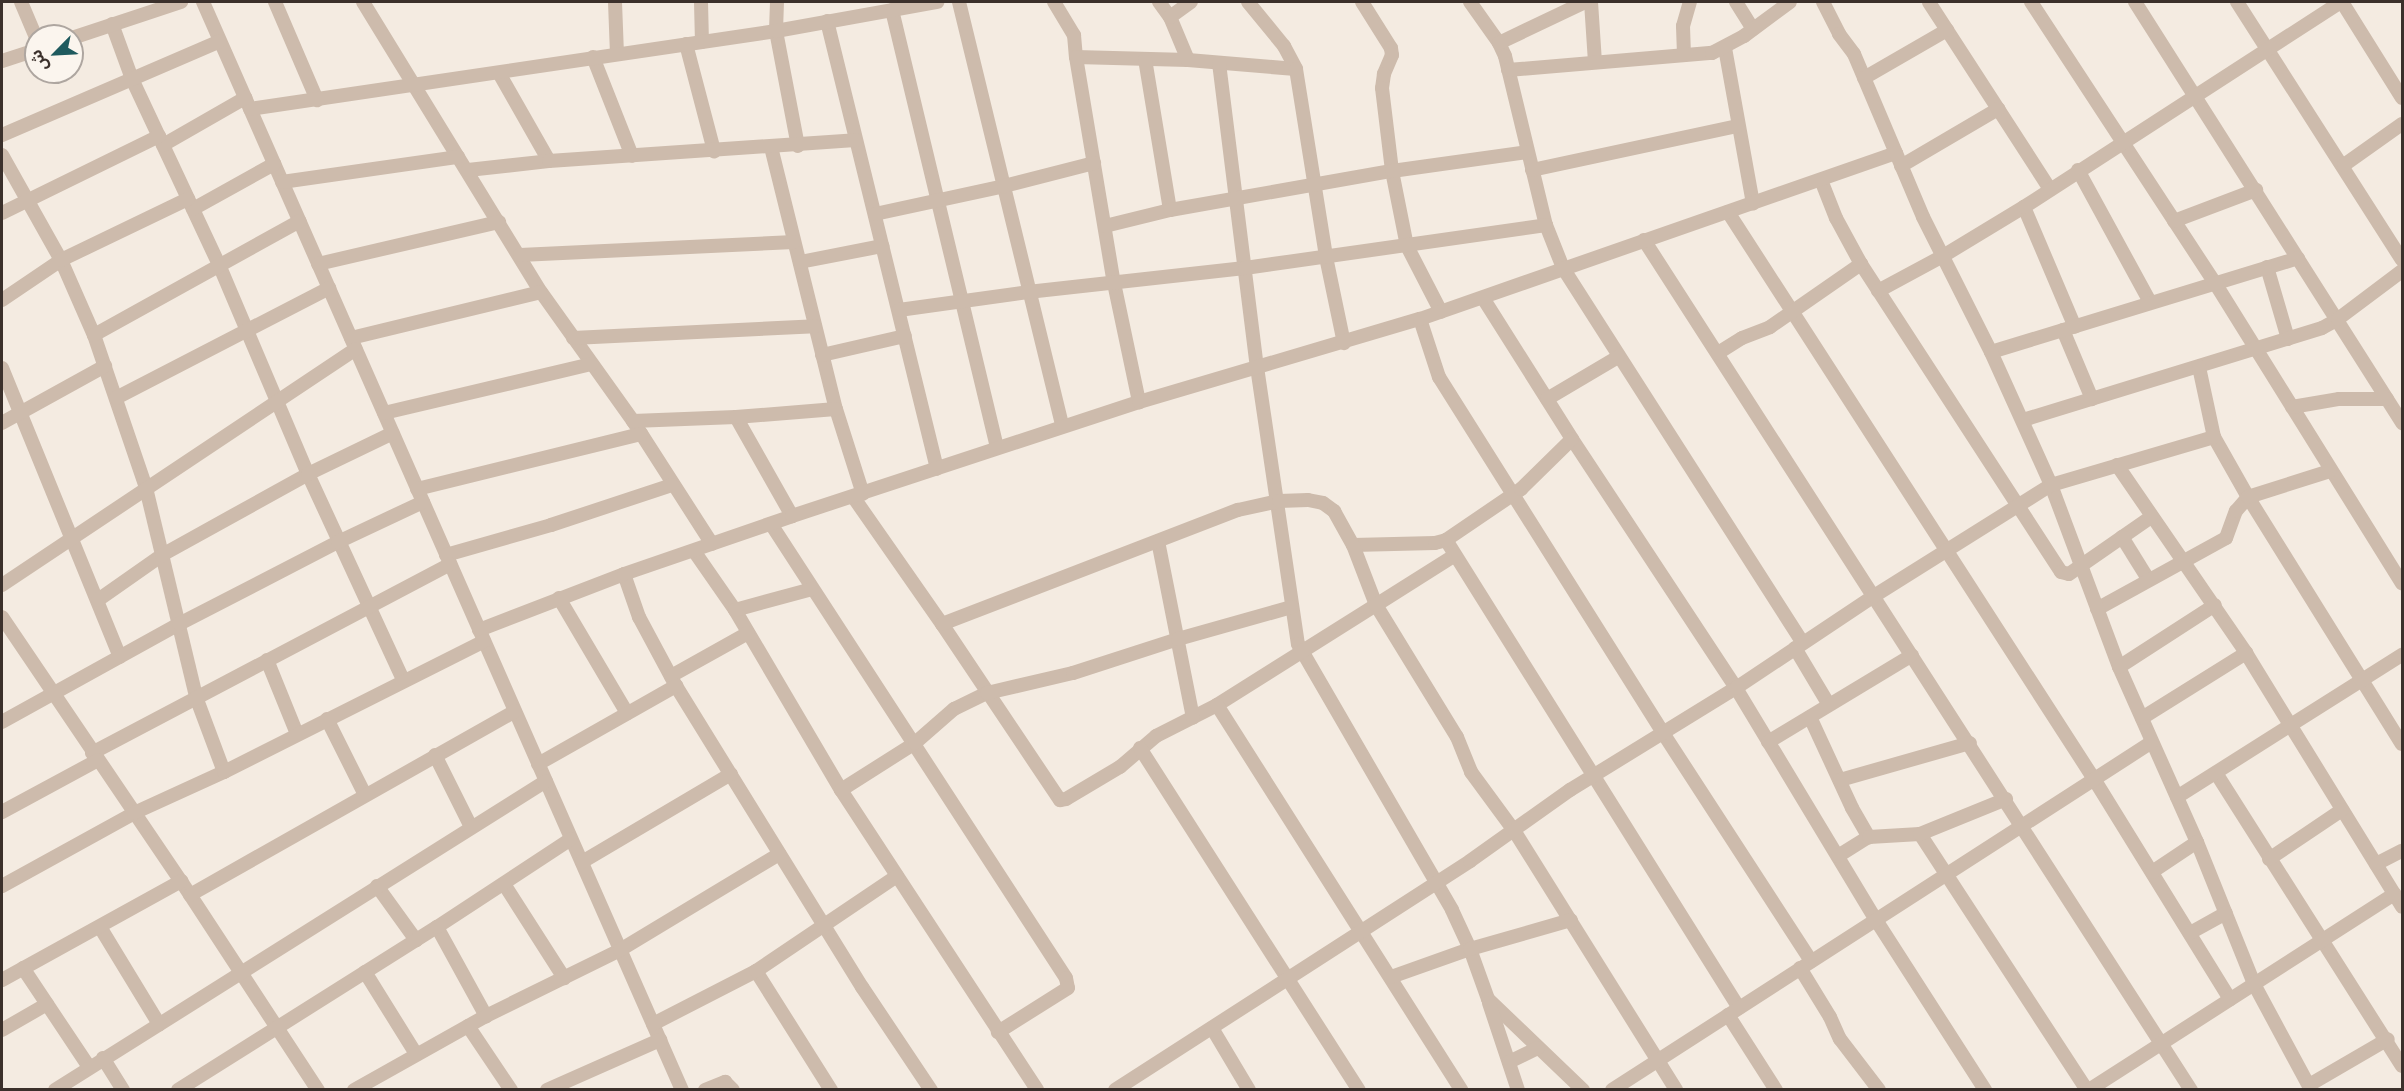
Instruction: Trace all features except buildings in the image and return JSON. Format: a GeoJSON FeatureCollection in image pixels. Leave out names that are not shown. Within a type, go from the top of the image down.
{"type":"FeatureCollection","features":[{"type":"Feature","properties":{"kind":"street"},"geometry":{"type":"LineString","coordinates":[[21,2],[30,24]]}},
{"type":"Feature","properties":{"kind":"street"},"geometry":{"type":"LineString","coordinates":[[84,34],[181,2]]}},
{"type":"Feature","properties":{"kind":"street"},"geometry":{"type":"LineString","coordinates":[[203,2],[682,1089]]}},
{"type":"Feature","properties":{"kind":"street"},"geometry":{"type":"LineString","coordinates":[[274,2],[317,100]]}},
{"type":"Feature","properties":{"kind":"street"},"geometry":{"type":"LineString","coordinates":[[363,2],[542,292],[633,421],[712,544]]}},
{"type":"Feature","properties":{"kind":"street"},"geometry":{"type":"LineString","coordinates":[[615,2],[617,54]]}},
{"type":"Feature","properties":{"kind":"street"},"geometry":{"type":"LineString","coordinates":[[701,2],[702,42]]}},
{"type":"Feature","properties":{"kind":"street"},"geometry":{"type":"LineString","coordinates":[[777,2],[776,31],[798,146]]}},
{"type":"Feature","properties":{"kind":"street"},"geometry":{"type":"LineString","coordinates":[[2,213],[248,104],[317,100],[416,86],[593,57],[776,31],[827,21],[861,8],[892,10],[937,2]]}},
{"type":"Feature","properties":{"kind":"street"},"geometry":{"type":"LineString","coordinates":[[959,2],[1062,426]]}},
{"type":"Feature","properties":{"kind":"street"},"geometry":{"type":"LineString","coordinates":[[1054,2],[1074,34],[1114,283],[1139,402]]}},
{"type":"Feature","properties":{"kind":"street"},"geometry":{"type":"LineString","coordinates":[[1160,2],[1170,17],[1188,60]]}},
{"type":"Feature","properties":{"kind":"street"},"geometry":{"type":"LineString","coordinates":[[1170,17],[1191,2]]}},
{"type":"Feature","properties":{"kind":"street"},"geometry":{"type":"LineString","coordinates":[[1248,2],[1284,46],[1296,69],[1326,257],[1344,343]]}},
{"type":"Feature","properties":{"kind":"street"},"geometry":{"type":"LineString","coordinates":[[1362,2],[1391,48],[1392,55],[1384,74],[1382,88],[1392,171],[1407,246],[1442,312]]}},
{"type":"Feature","properties":{"kind":"street"},"geometry":{"type":"LineString","coordinates":[[1470,2],[1499,43],[1508,70],[1546,225],[1563,268],[1798,645],[1828,705]]}},
{"type":"Feature","properties":{"kind":"street"},"geometry":{"type":"LineString","coordinates":[[1499,43],[1585,2]]}},
{"type":"Feature","properties":{"kind":"street"},"geometry":{"type":"LineString","coordinates":[[1592,2],[1594,62]]}},
{"type":"Feature","properties":{"kind":"street"},"geometry":{"type":"LineString","coordinates":[[1684,55],[1683,26],[1690,2]]}},
{"type":"Feature","properties":{"kind":"street"},"geometry":{"type":"LineString","coordinates":[[1736,2],[1753,29]]}},
{"type":"Feature","properties":{"kind":"street"},"geometry":{"type":"LineString","coordinates":[[1508,70],[1712,53],[1725,48],[1790,2]]}},
{"type":"Feature","properties":{"kind":"street"},"geometry":{"type":"LineString","coordinates":[[1823,2],[1839,34],[1854,54],[1898,160],[1942,256],[1991,351],[2023,420],[2051,485],[2119,667],[2197,842],[2254,984],[2310,1087],[2388,1039]]}},
{"type":"Feature","properties":{"kind":"street"},"geometry":{"type":"LineString","coordinates":[[1929,2],[2050,189]]}},
{"type":"Feature","properties":{"kind":"street"},"geometry":{"type":"LineString","coordinates":[[2031,2],[2215,283],[2330,471],[2403,584]]}},
{"type":"Feature","properties":{"kind":"street"},"geometry":{"type":"LineString","coordinates":[[2135,2],[2403,423]]}},
{"type":"Feature","properties":{"kind":"street"},"geometry":{"type":"LineString","coordinates":[[2237,2],[2403,260]]}},
{"type":"Feature","properties":{"kind":"street"},"geometry":{"type":"LineString","coordinates":[[1878,291],[2024,207],[2195,93],[2341,2],[2403,98]]}},
{"type":"Feature","properties":{"kind":"street"},"geometry":{"type":"LineString","coordinates":[[892,10],[997,448]]}},
{"type":"Feature","properties":{"kind":"street"},"geometry":{"type":"LineString","coordinates":[[827,21],[937,469]]}},
{"type":"Feature","properties":{"kind":"street"},"geometry":{"type":"LineString","coordinates":[[112,24],[132,79],[220,267],[275,400],[367,607],[403,680]]}},
{"type":"Feature","properties":{"kind":"street"},"geometry":{"type":"LineString","coordinates":[[1864,78],[1947,30]]}},
{"type":"Feature","properties":{"kind":"street"},"geometry":{"type":"LineString","coordinates":[[2,135],[220,41]]}},
{"type":"Feature","properties":{"kind":"street"},"geometry":{"type":"LineString","coordinates":[[686,44],[714,152]]}},
{"type":"Feature","properties":{"kind":"street"},"geometry":{"type":"LineString","coordinates":[[1725,48],[1737,126],[1753,203]]}},
{"type":"Feature","properties":{"kind":"street"},"geometry":{"type":"LineString","coordinates":[[2,61],[24,54]]}},
{"type":"Feature","properties":{"kind":"street"},"geometry":{"type":"LineString","coordinates":[[593,57],[632,156]]}},
{"type":"Feature","properties":{"kind":"street"},"geometry":{"type":"LineString","coordinates":[[1076,57],[1188,60],[1296,69]]}},
{"type":"Feature","properties":{"kind":"street"},"geometry":{"type":"LineString","coordinates":[[1145,59],[1170,210]]}},
{"type":"Feature","properties":{"kind":"street"},"geometry":{"type":"LineString","coordinates":[[1219,63],[1257,367],[1279,501],[1292,608],[1302,654],[1437,882],[1470,948],[1518,1089]]}},
{"type":"Feature","properties":{"kind":"street"},"geometry":{"type":"LineString","coordinates":[[499,73],[549,161]]}},
{"type":"Feature","properties":{"kind":"street"},"geometry":{"type":"LineString","coordinates":[[2,886],[134,813],[224,772],[403,680],[482,635],[559,598],[792,516],[859,496],[1062,426],[1442,312],[1821,180],[1898,160],[1998,109]]}},
{"type":"Feature","properties":{"kind":"street"},"geometry":{"type":"LineString","coordinates":[[2344,165],[2403,124]]}},
{"type":"Feature","properties":{"kind":"street"},"geometry":{"type":"LineString","coordinates":[[1532,171],[1737,126]]}},
{"type":"Feature","properties":{"kind":"street"},"geometry":{"type":"LineString","coordinates":[[468,170],[549,161],[714,152],[855,140]]}},
{"type":"Feature","properties":{"kind":"street"},"geometry":{"type":"LineString","coordinates":[[771,147],[859,496],[987,693],[1060,800],[1066,799],[1120,767],[1156,736],[1217,705],[1302,654],[1455,555]]}},
{"type":"Feature","properties":{"kind":"street"},"geometry":{"type":"LineString","coordinates":[[1104,225],[1170,210],[1392,171],[1527,152]]}},
{"type":"Feature","properties":{"kind":"street"},"geometry":{"type":"LineString","coordinates":[[2,156],[61,260],[94,335],[146,488],[196,697],[224,772]]}},
{"type":"Feature","properties":{"kind":"street"},"geometry":{"type":"LineString","coordinates":[[282,182],[458,157]]}},
{"type":"Feature","properties":{"kind":"street"},"geometry":{"type":"LineString","coordinates":[[875,214],[1004,186],[1094,163]]}},
{"type":"Feature","properties":{"kind":"street"},"geometry":{"type":"LineString","coordinates":[[2,300],[61,260],[191,204],[274,164]]}},
{"type":"Feature","properties":{"kind":"street"},"geometry":{"type":"LineString","coordinates":[[2078,170],[2150,303]]}},
{"type":"Feature","properties":{"kind":"street"},"geometry":{"type":"LineString","coordinates":[[1821,180],[1836,218],[1861,264],[2061,572],[2069,574],[2081,567],[2151,517]]}},
{"type":"Feature","properties":{"kind":"street"},"geometry":{"type":"LineString","coordinates":[[2174,221],[2256,190]]}},
{"type":"Feature","properties":{"kind":"street"},"geometry":{"type":"LineString","coordinates":[[2024,207],[2069,328],[2092,399]]}},
{"type":"Feature","properties":{"kind":"street"},"geometry":{"type":"LineString","coordinates":[[1728,212],[2094,779],[2230,999]]}},
{"type":"Feature","properties":{"kind":"street"},"geometry":{"type":"LineString","coordinates":[[94,335],[300,221]]}},
{"type":"Feature","properties":{"kind":"street"},"geometry":{"type":"LineString","coordinates":[[318,264],[499,222]]}},
{"type":"Feature","properties":{"kind":"street"},"geometry":{"type":"LineString","coordinates":[[899,310],[961,300],[1245,268],[1546,225]]}},
{"type":"Feature","properties":{"kind":"street"},"geometry":{"type":"LineString","coordinates":[[1644,240],[2191,1089]]}},
{"type":"Feature","properties":{"kind":"street"},"geometry":{"type":"LineString","coordinates":[[520,255],[794,242]]}},
{"type":"Feature","properties":{"kind":"street"},"geometry":{"type":"LineString","coordinates":[[800,261],[882,246]]}},
{"type":"Feature","properties":{"kind":"street"},"geometry":{"type":"LineString","coordinates":[[1991,351],[2298,258]]}},
{"type":"Feature","properties":{"kind":"street"},"geometry":{"type":"LineString","coordinates":[[1718,353],[1742,338],[1770,327],[1861,264]]}},
{"type":"Feature","properties":{"kind":"street"},"geometry":{"type":"LineString","coordinates":[[2268,267],[2288,339]]}},
{"type":"Feature","properties":{"kind":"street"},"geometry":{"type":"LineString","coordinates":[[2023,420],[2288,339],[2338,320],[2403,271]]}},
{"type":"Feature","properties":{"kind":"street"},"geometry":{"type":"LineString","coordinates":[[116,398],[329,288]]}},
{"type":"Feature","properties":{"kind":"street"},"geometry":{"type":"LineString","coordinates":[[2,585],[275,400],[353,343],[542,292]]}},
{"type":"Feature","properties":{"kind":"street"},"geometry":{"type":"LineString","coordinates":[[1483,298],[1546,399],[1736,688],[1876,920],[1984,1089]]}},
{"type":"Feature","properties":{"kind":"street"},"geometry":{"type":"LineString","coordinates":[[1420,319],[1439,377],[1806,964],[1840,1039],[1879,1089]]}},
{"type":"Feature","properties":{"kind":"street"},"geometry":{"type":"LineString","coordinates":[[573,338],[815,326]]}},
{"type":"Feature","properties":{"kind":"street"},"geometry":{"type":"LineString","coordinates":[[822,355],[905,336]]}},
{"type":"Feature","properties":{"kind":"street"},"geometry":{"type":"LineString","coordinates":[[1546,399],[1618,357]]}},
{"type":"Feature","properties":{"kind":"street"},"geometry":{"type":"LineString","coordinates":[[384,413],[591,364]]}},
{"type":"Feature","properties":{"kind":"street"},"geometry":{"type":"LineString","coordinates":[[2,423],[105,366]]}},
{"type":"Feature","properties":{"kind":"street"},"geometry":{"type":"LineString","coordinates":[[2199,367],[2214,437],[2248,497],[2403,744]]}},
{"type":"Feature","properties":{"kind":"street"},"geometry":{"type":"LineString","coordinates":[[2,368],[120,657]]}},
{"type":"Feature","properties":{"kind":"street"},"geometry":{"type":"LineString","coordinates":[[2292,407],[2339,399],[2387,399]]}},
{"type":"Feature","properties":{"kind":"street"},"geometry":{"type":"LineString","coordinates":[[633,421],[736,417],[836,409]]}},
{"type":"Feature","properties":{"kind":"street"},"geometry":{"type":"LineString","coordinates":[[736,417],[792,516]]}},
{"type":"Feature","properties":{"kind":"street"},"geometry":{"type":"LineString","coordinates":[[98,600],[162,555],[308,474],[393,433]]}},
{"type":"Feature","properties":{"kind":"street"},"geometry":{"type":"LineString","coordinates":[[2,722],[179,624],[338,542],[420,495],[641,434]]}},
{"type":"Feature","properties":{"kind":"street"},"geometry":{"type":"LineString","coordinates":[[1115,1089],[1137,1084],[1212,1028],[1288,976],[1515,832],[1561,796],[1736,688],[1874,596],[2051,485],[2214,437]]}},
{"type":"Feature","properties":{"kind":"street"},"geometry":{"type":"LineString","coordinates":[[1353,545],[1435,543],[1446,540],[1514,494],[1572,439]]}},
{"type":"Feature","properties":{"kind":"street"},"geometry":{"type":"LineString","coordinates":[[2117,465],[2151,517],[2184,559],[2215,605],[2403,907]]}},
{"type":"Feature","properties":{"kind":"street"},"geometry":{"type":"LineString","coordinates":[[2097,609],[2184,559],[2207,550],[2226,538],[2236,511],[2248,497],[2330,471]]}},
{"type":"Feature","properties":{"kind":"street"},"geometry":{"type":"LineString","coordinates":[[2,812],[196,697],[367,607],[448,559],[672,485]]}},
{"type":"Feature","properties":{"kind":"street"},"geometry":{"type":"LineString","coordinates":[[942,624],[1238,510],[1279,501],[1308,500],[1323,503],[1334,511],[1353,545],[1376,605],[1457,737],[1472,771],[1515,832],[1676,1089]]}},
{"type":"Feature","properties":{"kind":"street"},"geometry":{"type":"LineString","coordinates":[[771,524],[1069,984],[1068,988],[998,1032]]}},
{"type":"Feature","properties":{"kind":"street"},"geometry":{"type":"LineString","coordinates":[[2122,537],[2148,579]]}},
{"type":"Feature","properties":{"kind":"street"},"geometry":{"type":"LineString","coordinates":[[1446,540],[1594,777],[1776,1089]]}},
{"type":"Feature","properties":{"kind":"street"},"geometry":{"type":"LineString","coordinates":[[1158,541],[1193,718]]}},
{"type":"Feature","properties":{"kind":"street"},"geometry":{"type":"LineString","coordinates":[[694,551],[735,610],[842,790],[1037,1089]]}},
{"type":"Feature","properties":{"kind":"street"},"geometry":{"type":"LineString","coordinates":[[624,574],[639,617],[673,681],[825,927],[931,1089]]}},
{"type":"Feature","properties":{"kind":"street"},"geometry":{"type":"LineString","coordinates":[[735,610],[812,589]]}},
{"type":"Feature","properties":{"kind":"street"},"geometry":{"type":"LineString","coordinates":[[559,598],[627,713]]}},
{"type":"Feature","properties":{"kind":"street"},"geometry":{"type":"LineString","coordinates":[[2119,667],[2215,605]]}},
{"type":"Feature","properties":{"kind":"street"},"geometry":{"type":"LineString","coordinates":[[842,790],[915,743],[950,712],[987,693],[1072,673],[1178,639],[1292,608]]}},
{"type":"Feature","properties":{"kind":"street"},"geometry":{"type":"LineString","coordinates":[[2,617],[242,972],[318,1089]]}},
{"type":"Feature","properties":{"kind":"street"},"geometry":{"type":"LineString","coordinates":[[538,764],[627,713],[748,633]]}},
{"type":"Feature","properties":{"kind":"street"},"geometry":{"type":"LineString","coordinates":[[2142,718],[2246,653]]}},
{"type":"Feature","properties":{"kind":"street"},"geometry":{"type":"LineString","coordinates":[[1768,742],[1912,655]]}},
{"type":"Feature","properties":{"kind":"street"},"geometry":{"type":"LineString","coordinates":[[2177,797],[2403,655]]}},
{"type":"Feature","properties":{"kind":"street"},"geometry":{"type":"LineString","coordinates":[[267,660],[297,734]]}},
{"type":"Feature","properties":{"kind":"street"},"geometry":{"type":"LineString","coordinates":[[1217,705],[1461,1089]]}},
{"type":"Feature","properties":{"kind":"street"},"geometry":{"type":"LineString","coordinates":[[190,895],[515,711]]}},
{"type":"Feature","properties":{"kind":"street"},"geometry":{"type":"LineString","coordinates":[[1810,717],[1852,808],[1869,837]]}},
{"type":"Feature","properties":{"kind":"street"},"geometry":{"type":"LineString","coordinates":[[327,719],[365,795]]}},
{"type":"Feature","properties":{"kind":"street"},"geometry":{"type":"LineString","coordinates":[[1612,1089],[2152,742]]}},
{"type":"Feature","properties":{"kind":"street"},"geometry":{"type":"LineString","coordinates":[[1840,780],[1970,743]]}},
{"type":"Feature","properties":{"kind":"street"},"geometry":{"type":"LineString","coordinates":[[1140,748],[1359,1089]]}},
{"type":"Feature","properties":{"kind":"street"},"geometry":{"type":"LineString","coordinates":[[435,755],[471,827]]}},
{"type":"Feature","properties":{"kind":"street"},"geometry":{"type":"LineString","coordinates":[[2216,773],[2321,940],[2388,1039],[2403,1066]]}},
{"type":"Feature","properties":{"kind":"street"},"geometry":{"type":"LineString","coordinates":[[582,862],[731,774]]}},
{"type":"Feature","properties":{"kind":"street"},"geometry":{"type":"LineString","coordinates":[[56,1089],[546,780]]}},
{"type":"Feature","properties":{"kind":"street"},"geometry":{"type":"LineString","coordinates":[[1838,856],[1869,837],[1920,834],[2006,799]]}},
{"type":"Feature","properties":{"kind":"street"},"geometry":{"type":"LineString","coordinates":[[2269,859],[2342,810]]}},
{"type":"Feature","properties":{"kind":"street"},"geometry":{"type":"LineString","coordinates":[[1920,834],[2088,1089],[2394,894]]}},
{"type":"Feature","properties":{"kind":"street"},"geometry":{"type":"LineString","coordinates":[[178,1089],[437,927],[571,839]]}},
{"type":"Feature","properties":{"kind":"street"},"geometry":{"type":"LineString","coordinates":[[2152,872],[2197,842]]}},
{"type":"Feature","properties":{"kind":"street"},"geometry":{"type":"LineString","coordinates":[[2376,864],[2403,851]]}},
{"type":"Feature","properties":{"kind":"street"},"geometry":{"type":"LineString","coordinates":[[354,1089],[486,1016],[620,950],[779,854]]}},
{"type":"Feature","properties":{"kind":"street"},"geometry":{"type":"LineString","coordinates":[[653,1024],[756,971],[825,927],[897,876]]}},
{"type":"Feature","properties":{"kind":"street"},"geometry":{"type":"LineString","coordinates":[[2,980],[181,881]]}},
{"type":"Feature","properties":{"kind":"street"},"geometry":{"type":"LineString","coordinates":[[504,884],[564,978]]}},
{"type":"Feature","properties":{"kind":"street"},"geometry":{"type":"LineString","coordinates":[[377,886],[416,940]]}},
{"type":"Feature","properties":{"kind":"street"},"geometry":{"type":"LineString","coordinates":[[2190,933],[2226,913]]}},
{"type":"Feature","properties":{"kind":"street"},"geometry":{"type":"LineString","coordinates":[[1391,977],[1470,948],[1571,920]]}},
{"type":"Feature","properties":{"kind":"street"},"geometry":{"type":"LineString","coordinates":[[100,927],[159,1024]]}},
{"type":"Feature","properties":{"kind":"street"},"geometry":{"type":"LineString","coordinates":[[437,927],[486,1016]]}},
{"type":"Feature","properties":{"kind":"street"},"geometry":{"type":"LineString","coordinates":[[23,968],[89,1067]]}},
{"type":"Feature","properties":{"kind":"street"},"geometry":{"type":"LineString","coordinates":[[756,971],[831,1089]]}},
{"type":"Feature","properties":{"kind":"street"},"geometry":{"type":"LineString","coordinates":[[365,972],[416,1054]]}},
{"type":"Feature","properties":{"kind":"street"},"geometry":{"type":"LineString","coordinates":[[1488,999],[1583,1089]]}},
{"type":"Feature","properties":{"kind":"street"},"geometry":{"type":"LineString","coordinates":[[2,1030],[47,1004]]}},
{"type":"Feature","properties":{"kind":"street"},"geometry":{"type":"LineString","coordinates":[[468,1026],[511,1089]]}},
{"type":"Feature","properties":{"kind":"street"},"geometry":{"type":"LineString","coordinates":[[1212,1028],[1249,1089]]}},
{"type":"Feature","properties":{"kind":"street"},"geometry":{"type":"LineString","coordinates":[[547,1089],[660,1040]]}},
{"type":"Feature","properties":{"kind":"street"},"geometry":{"type":"LineString","coordinates":[[1509,1062],[1538,1048]]}},
{"type":"Feature","properties":{"kind":"street"},"geometry":{"type":"LineString","coordinates":[[103,1058],[123,1089]]}},
{"type":"Feature","properties":{"kind":"street"},"geometry":{"type":"LineString","coordinates":[[705,1089],[725,1082],[733,1089]]}}]}
